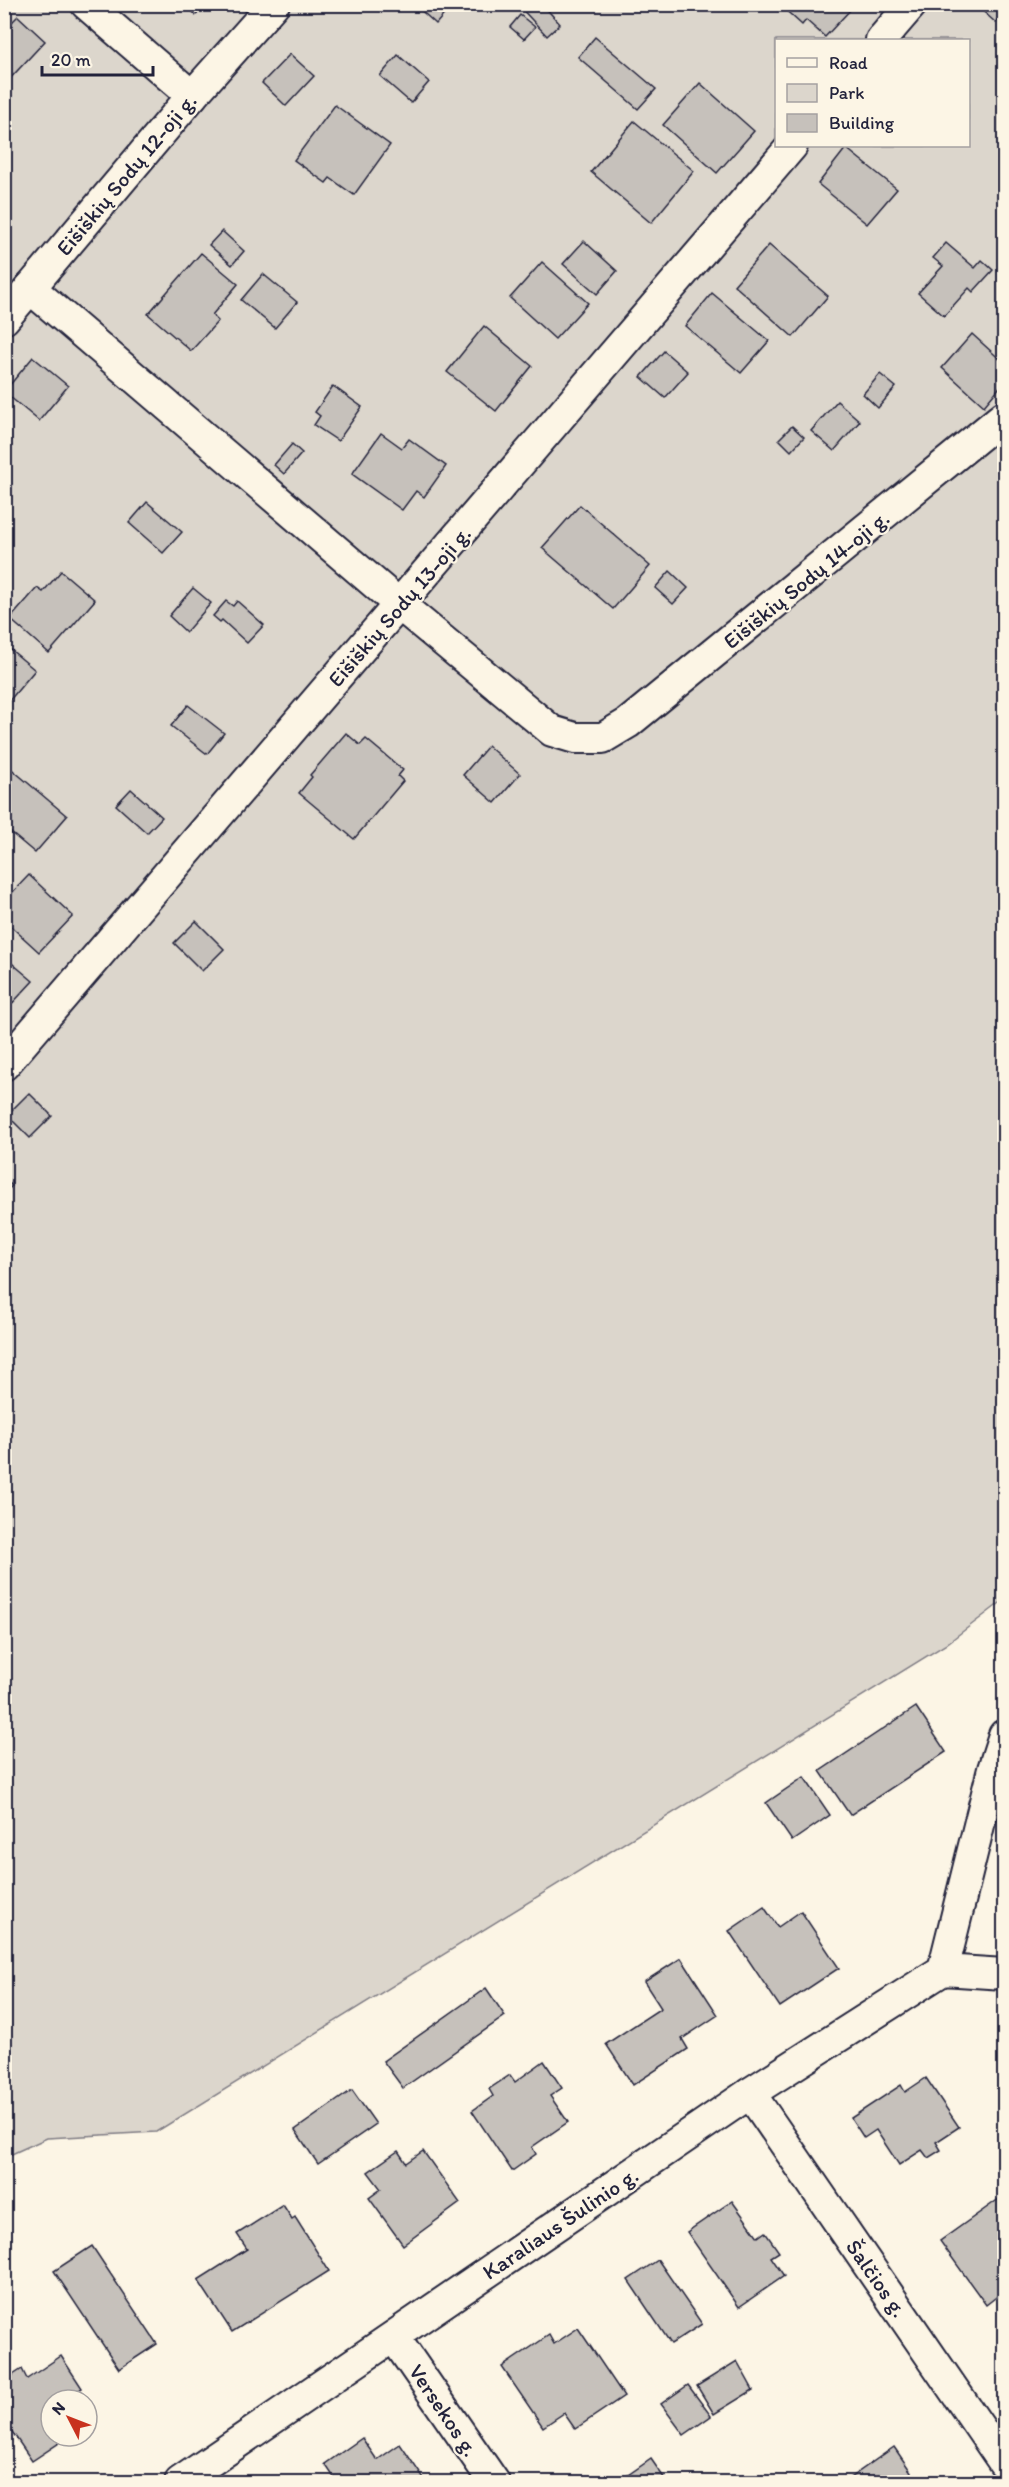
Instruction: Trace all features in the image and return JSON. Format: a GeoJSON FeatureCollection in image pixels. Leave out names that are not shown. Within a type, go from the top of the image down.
{"type":"FeatureCollection","features":[{"type":"Feature","properties":{"kind":"street"},"geometry":{"type":"LineString","coordinates":[[86,4],[192,96]]}},
{"type":"Feature","properties":{"kind":"street","name":"Eišiškių Sodų 12-oji g."},"geometry":{"type":"LineString","coordinates":[[4,319],[192,96],[274,4]]}},
{"type":"Feature","properties":{"kind":"street"},"geometry":{"type":"LineString","coordinates":[[882,39],[912,4]]}},
{"type":"Feature","properties":{"kind":"street","name":"Eišiškių Sodų 13-oji g."},"geometry":{"type":"LineString","coordinates":[[4,1065],[791,147]]}},
{"type":"Feature","properties":{"kind":"street"},"geometry":{"type":"LineString","coordinates":[[30,288],[400,605]]}},
{"type":"Feature","properties":{"kind":"street","name":"Eišiškių Sodų 14-oji g."},"geometry":{"type":"LineString","coordinates":[[400,605],[552,731],[575,738],[603,738],[628,723],[1005,416]]}},
{"type":"Feature","properties":{"kind":"street"},"geometry":{"type":"LineString","coordinates":[[1005,1735],[993,1768],[943,1970],[1005,1974]]}},
{"type":"Feature","properties":{"kind":"street","name":"Karaliaus Šulinio g."},"geometry":{"type":"LineString","coordinates":[[180,2482],[750,2093],[943,1970]]}},
{"type":"Feature","properties":{"kind":"street","name":"Šalčios g."},"geometry":{"type":"LineString","coordinates":[[750,2093],[1005,2463]]}},
{"type":"Feature","properties":{"kind":"street","name":"Versekos g."},"geometry":{"type":"LineString","coordinates":[[394,2337],[494,2482]]}},
{"type":"Feature","properties":{"kind":"green space"},"geometry":{"type":"Polygon","coordinates":[[[4,5],[1004,5],[1004,1600],[945,1645],[156,2132],[47,2138],[5,2157],[4,5]]]}},
{"type":"Feature","properties":{"kind":"building"},"geometry":{"type":"Polygon","coordinates":[[[184,4],[205,4],[196,15],[184,4]]]}},
{"type":"Feature","properties":{"kind":"building"},"geometry":{"type":"Polygon","coordinates":[[[414,4],[453,4],[436,24],[414,4]]]}},
{"type":"Feature","properties":{"kind":"building"},"geometry":{"type":"Polygon","coordinates":[[[517,4],[542,4],[560,24],[547,36],[517,4]]]}},
{"type":"Feature","properties":{"kind":"building"},"geometry":{"type":"Polygon","coordinates":[[[779,4],[848,4],[852,8],[825,37],[806,20],[802,25],[779,4]]]}},
{"type":"Feature","properties":{"kind":"building"},"geometry":{"type":"Polygon","coordinates":[[[1004,4],[1004,13],[996,23],[976,5],[1004,4]]]}},
{"type":"Feature","properties":{"kind":"building"},"geometry":{"type":"Polygon","coordinates":[[[520,15],[535,27],[524,39],[510,27],[520,15]]]}},
{"type":"Feature","properties":{"kind":"building"},"geometry":{"type":"Polygon","coordinates":[[[18,16],[45,41],[4,85],[4,30],[18,16]]]}},
{"type":"Feature","properties":{"kind":"building"},"geometry":{"type":"Polygon","coordinates":[[[595,37],[656,89],[638,109],[578,57],[595,37]]]}},
{"type":"Feature","properties":{"kind":"building"},"geometry":{"type":"Polygon","coordinates":[[[290,54],[314,76],[286,106],[262,83],[290,54]]]}},
{"type":"Feature","properties":{"kind":"building"},"geometry":{"type":"Polygon","coordinates":[[[398,55],[429,82],[411,103],[380,76],[398,55]]]}},
{"type":"Feature","properties":{"kind":"building"},"geometry":{"type":"Polygon","coordinates":[[[700,83],[754,131],[717,173],[663,125],[700,83]]]}},
{"type":"Feature","properties":{"kind":"building"},"geometry":{"type":"Polygon","coordinates":[[[335,105],[390,145],[354,195],[330,178],[326,183],[294,160],[335,105]]]}},
{"type":"Feature","properties":{"kind":"building"},"geometry":{"type":"Polygon","coordinates":[[[634,121],[694,171],[651,223],[591,172],[634,121]]]}},
{"type":"Feature","properties":{"kind":"building"},"geometry":{"type":"Polygon","coordinates":[[[846,148],[897,189],[867,224],[818,184],[846,148]]]}},
{"type":"Feature","properties":{"kind":"building"},"geometry":{"type":"Polygon","coordinates":[[[222,231],[244,251],[232,265],[209,245],[222,231]]]}},
{"type":"Feature","properties":{"kind":"building"},"geometry":{"type":"Polygon","coordinates":[[[584,241],[617,271],[597,294],[563,264],[584,241]]]}},
{"type":"Feature","properties":{"kind":"building"},"geometry":{"type":"Polygon","coordinates":[[[946,243],[975,268],[982,260],[993,270],[973,292],[969,288],[944,316],[918,293],[943,266],[933,258],[946,243]]]}},
{"type":"Feature","properties":{"kind":"building"},"geometry":{"type":"Polygon","coordinates":[[[769,245],[828,296],[793,337],[734,285],[769,245]]]}},
{"type":"Feature","properties":{"kind":"building"},"geometry":{"type":"Polygon","coordinates":[[[201,253],[238,284],[212,315],[218,321],[191,351],[148,314],[201,253]]]}},
{"type":"Feature","properties":{"kind":"building"},"geometry":{"type":"Polygon","coordinates":[[[542,262],[588,303],[555,339],[510,298],[542,262]]]}},
{"type":"Feature","properties":{"kind":"building"},"geometry":{"type":"Polygon","coordinates":[[[263,274],[297,302],[275,328],[241,300],[263,274]]]}},
{"type":"Feature","properties":{"kind":"building"},"geometry":{"type":"Polygon","coordinates":[[[712,293],[769,341],[741,373],[685,326],[712,293]]]}},
{"type":"Feature","properties":{"kind":"building"},"geometry":{"type":"Polygon","coordinates":[[[484,326],[532,366],[496,411],[447,372],[484,326]]]}},
{"type":"Feature","properties":{"kind":"building"},"geometry":{"type":"Polygon","coordinates":[[[972,334],[1004,363],[1004,382],[984,406],[942,368],[972,334]]]}},
{"type":"Feature","properties":{"kind":"building"},"geometry":{"type":"Polygon","coordinates":[[[664,351],[688,372],[665,398],[641,377],[664,351]]]}},
{"type":"Feature","properties":{"kind":"building"},"geometry":{"type":"Polygon","coordinates":[[[33,357],[68,386],[39,421],[4,392],[33,357]]]}},
{"type":"Feature","properties":{"kind":"building"},"geometry":{"type":"Polygon","coordinates":[[[880,374],[896,387],[878,408],[863,394],[880,374]]]}},
{"type":"Feature","properties":{"kind":"building"},"geometry":{"type":"Polygon","coordinates":[[[333,386],[362,407],[338,441],[314,425],[320,416],[315,412],[333,386]]]}},
{"type":"Feature","properties":{"kind":"building"},"geometry":{"type":"Polygon","coordinates":[[[837,401],[860,421],[834,451],[811,431],[837,401]]]}},
{"type":"Feature","properties":{"kind":"building"},"geometry":{"type":"Polygon","coordinates":[[[792,426],[804,437],[791,451],[779,439],[792,426]]]}},
{"type":"Feature","properties":{"kind":"building"},"geometry":{"type":"Polygon","coordinates":[[[381,433],[402,448],[409,439],[446,466],[424,497],[416,491],[402,510],[352,474],[381,433]]]}},
{"type":"Feature","properties":{"kind":"building"},"geometry":{"type":"Polygon","coordinates":[[[292,444],[302,453],[284,474],[274,465],[292,444]]]}},
{"type":"Feature","properties":{"kind":"building"},"geometry":{"type":"Polygon","coordinates":[[[147,502],[182,532],[163,553],[129,523],[147,502]]]}},
{"type":"Feature","properties":{"kind":"building"},"geometry":{"type":"Polygon","coordinates":[[[580,505],[650,566],[613,609],[542,548],[580,505]]]}},
{"type":"Feature","properties":{"kind":"building"},"geometry":{"type":"Polygon","coordinates":[[[61,571],[95,600],[49,653],[10,619],[37,588],[43,592],[61,571]]]}},
{"type":"Feature","properties":{"kind":"building"},"geometry":{"type":"Polygon","coordinates":[[[670,571],[688,588],[673,604],[655,588],[670,571]]]}},
{"type":"Feature","properties":{"kind":"building"},"geometry":{"type":"Polygon","coordinates":[[[193,588],[211,603],[186,632],[169,616],[193,588]]]}},
{"type":"Feature","properties":{"kind":"building"},"geometry":{"type":"Polygon","coordinates":[[[226,601],[233,606],[237,601],[264,625],[247,643],[222,620],[220,622],[213,616],[226,601]]]}},
{"type":"Feature","properties":{"kind":"building"},"geometry":{"type":"Polygon","coordinates":[[[4,644],[35,670],[4,707],[4,644]]]}},
{"type":"Feature","properties":{"kind":"building"},"geometry":{"type":"Polygon","coordinates":[[[188,705],[224,733],[207,754],[171,726],[188,705]]]}},
{"type":"Feature","properties":{"kind":"building"},"geometry":{"type":"Polygon","coordinates":[[[346,733],[360,745],[366,739],[403,770],[398,776],[403,781],[354,839],[299,793],[312,777],[310,775],[346,733]]]}},
{"type":"Feature","properties":{"kind":"building"},"geometry":{"type":"Polygon","coordinates":[[[488,746],[520,774],[495,803],[463,775],[488,746]]]}},
{"type":"Feature","properties":{"kind":"building"},"geometry":{"type":"Polygon","coordinates":[[[8,766],[67,816],[35,853],[4,827],[4,769],[8,766]]]}},
{"type":"Feature","properties":{"kind":"building"},"geometry":{"type":"Polygon","coordinates":[[[131,789],[162,817],[147,833],[116,805],[131,789]]]}},
{"type":"Feature","properties":{"kind":"building"},"geometry":{"type":"Polygon","coordinates":[[[29,875],[73,916],[39,952],[4,920],[4,901],[29,875]]]}},
{"type":"Feature","properties":{"kind":"building"},"geometry":{"type":"Polygon","coordinates":[[[196,921],[224,949],[202,971],[174,943],[196,921]]]}},
{"type":"Feature","properties":{"kind":"building"},"geometry":{"type":"Polygon","coordinates":[[[7,959],[33,981],[8,1008],[4,1005],[4,963],[7,959]]]}},
{"type":"Feature","properties":{"kind":"building"},"geometry":{"type":"Polygon","coordinates":[[[29,1093],[52,1116],[30,1138],[7,1115],[29,1093]]]}},
{"type":"Feature","properties":{"kind":"building"},"geometry":{"type":"Polygon","coordinates":[[[4,1178],[12,1186],[4,1193],[4,1178]]]}},
{"type":"Feature","properties":{"kind":"building"},"geometry":{"type":"Polygon","coordinates":[[[916,1707],[946,1752],[850,1815],[820,1771],[916,1707]]]}},
{"type":"Feature","properties":{"kind":"building"},"geometry":{"type":"Polygon","coordinates":[[[804,1777],[830,1815],[792,1841],[766,1803],[804,1777]]]}},
{"type":"Feature","properties":{"kind":"building"},"geometry":{"type":"Polygon","coordinates":[[[764,1907],[778,1927],[801,1911],[839,1968],[780,2007],[729,1931],[764,1907]]]}},
{"type":"Feature","properties":{"kind":"building"},"geometry":{"type":"Polygon","coordinates":[[[681,1958],[718,2015],[682,2039],[688,2049],[633,2085],[606,2044],[661,2008],[644,1982],[681,1958]]]}},
{"type":"Feature","properties":{"kind":"building"},"geometry":{"type":"Polygon","coordinates":[[[486,1988],[505,2016],[403,2088],[383,2061],[486,1988]]]}},
{"type":"Feature","properties":{"kind":"building"},"geometry":{"type":"Polygon","coordinates":[[[544,2061],[562,2088],[550,2096],[568,2122],[532,2147],[536,2154],[512,2171],[472,2111],[493,2096],[489,2089],[510,2075],[515,2082],[544,2061]]]}},
{"type":"Feature","properties":{"kind":"building"},"geometry":{"type":"Polygon","coordinates":[[[926,2078],[959,2127],[936,2142],[941,2150],[928,2158],[922,2150],[899,2165],[876,2130],[864,2138],[851,2118],[901,2085],[905,2092],[926,2078]]]}},
{"type":"Feature","properties":{"kind":"building"},"geometry":{"type":"Polygon","coordinates":[[[352,2090],[376,2124],[318,2164],[295,2130],[352,2090]]]}},
{"type":"Feature","properties":{"kind":"building"},"geometry":{"type":"Polygon","coordinates":[[[398,2151],[406,2163],[423,2151],[460,2203],[403,2245],[369,2198],[381,2189],[368,2172],[398,2151]]]}},
{"type":"Feature","properties":{"kind":"building"},"geometry":{"type":"Polygon","coordinates":[[[1003,2196],[1004,2291],[986,2305],[940,2241],[1003,2196]]]}},
{"type":"Feature","properties":{"kind":"building"},"geometry":{"type":"Polygon","coordinates":[[[732,2201],[758,2237],[765,2232],[779,2252],[771,2257],[784,2276],[739,2307],[687,2232],[732,2201]]]}},
{"type":"Feature","properties":{"kind":"building"},"geometry":{"type":"Polygon","coordinates":[[[283,2205],[292,2219],[295,2217],[329,2271],[232,2332],[198,2280],[247,2249],[237,2234],[283,2205]]]}},
{"type":"Feature","properties":{"kind":"building"},"geometry":{"type":"Polygon","coordinates":[[[92,2246],[157,2344],[119,2369],[54,2271],[92,2246]]]}},
{"type":"Feature","properties":{"kind":"building"},"geometry":{"type":"Polygon","coordinates":[[[658,2260],[702,2324],[671,2344],[628,2280],[658,2260]]]}},
{"type":"Feature","properties":{"kind":"building"},"geometry":{"type":"Polygon","coordinates":[[[578,2328],[624,2396],[575,2429],[564,2413],[543,2427],[502,2367],[549,2335],[554,2344],[578,2328]]]}},
{"type":"Feature","properties":{"kind":"building"},"geometry":{"type":"Polygon","coordinates":[[[61,2356],[82,2388],[39,2388],[39,2448],[52,2448],[32,2461],[4,2420],[4,2381],[22,2369],[27,2379],[61,2356]]]}},
{"type":"Feature","properties":{"kind":"building"},"geometry":{"type":"Polygon","coordinates":[[[737,2361],[753,2390],[714,2414],[697,2386],[737,2361]]]}},
{"type":"Feature","properties":{"kind":"building"},"geometry":{"type":"Polygon","coordinates":[[[688,2385],[711,2416],[684,2435],[661,2404],[688,2385]]]}},
{"type":"Feature","properties":{"kind":"building"},"geometry":{"type":"Polygon","coordinates":[[[362,2438],[377,2460],[400,2444],[426,2482],[337,2482],[325,2464],[362,2438]]]}},
{"type":"Feature","properties":{"kind":"building"},"geometry":{"type":"Polygon","coordinates":[[[894,2447],[918,2482],[853,2482],[850,2478],[894,2447]]]}},
{"type":"Feature","properties":{"kind":"building"},"geometry":{"type":"Polygon","coordinates":[[[651,2459],[667,2482],[618,2482],[651,2459]]]}}]}
